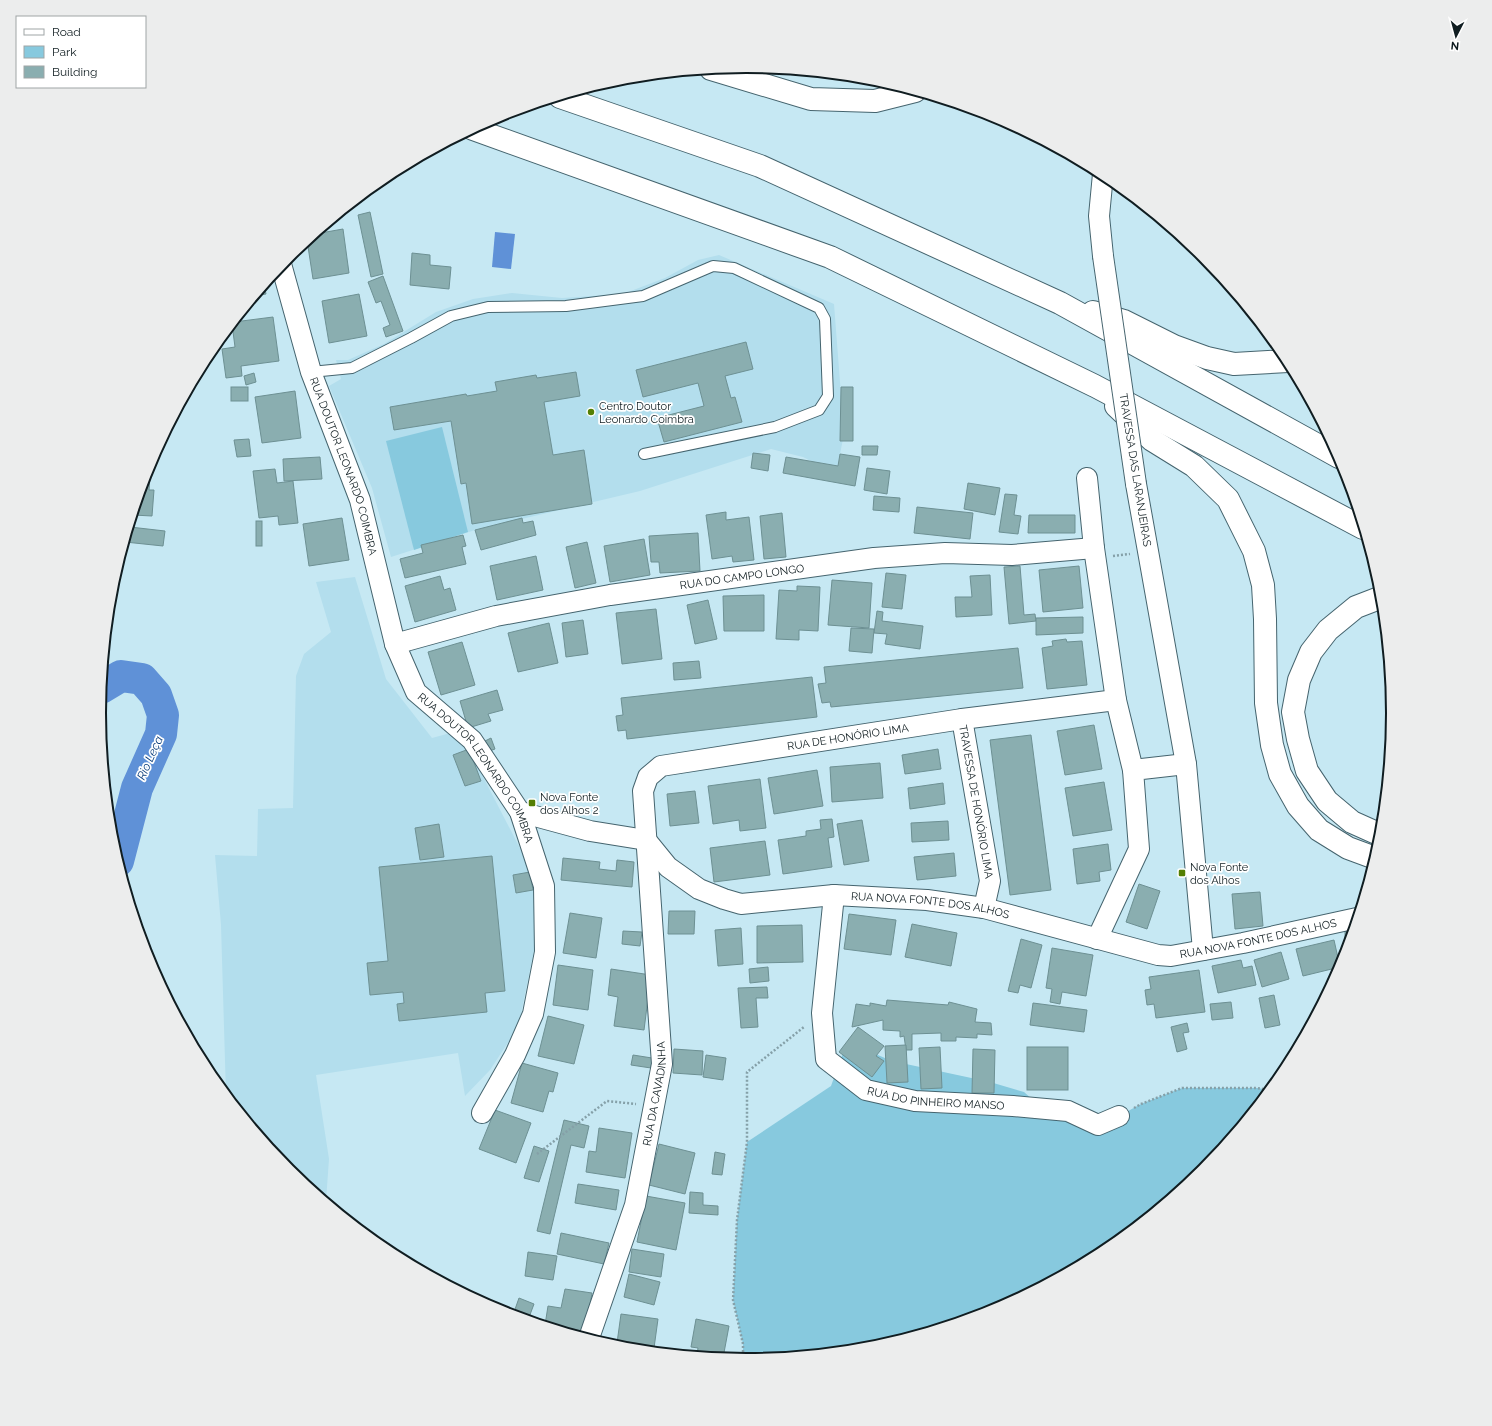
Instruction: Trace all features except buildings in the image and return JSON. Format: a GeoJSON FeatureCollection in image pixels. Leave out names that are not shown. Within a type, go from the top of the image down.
{"type":"FeatureCollection","features":[{"type":"Feature","properties":{"kind":"main road"},"geometry":{"type":"LineString","coordinates":[[726,73],[811,99],[875,101],[905,93]]}},
{"type":"Feature","properties":{"kind":"main road"},"geometry":{"type":"LineString","coordinates":[[566,99],[760,166],[1060,303],[1330,452]]}},
{"type":"Feature","properties":{"kind":"main road"},"geometry":{"type":"LineString","coordinates":[[480,131],[830,257],[1095,386],[1357,525]]}},
{"type":"Feature","properties":{"kind":"main road"},"geometry":{"type":"LineString","coordinates":[[1060,303],[1124,321],[1174,346],[1207,358],[1234,364],[1281,361]]}},
{"type":"Feature","properties":{"kind":"main road"},"geometry":{"type":"LineString","coordinates":[[1095,386],[1152,440],[1194,466],[1228,499],[1254,551],[1263,585],[1266,703],[1272,745],[1280,774],[1298,806],[1319,830],[1348,848],[1370,856]]}},
{"type":"Feature","properties":{"kind":"main road"},"geometry":{"type":"LineString","coordinates":[[1375,832],[1352,822],[1327,801],[1307,771],[1298,739],[1293,712],[1299,680],[1311,652],[1328,630],[1356,607],[1376,599]]}},
{"type":"Feature","properties":{"kind":"street","name":"TRAVESSA DAS LARANJEIRAS"},"geometry":{"type":"LineString","coordinates":[[1102,181],[1099,216],[1102,256],[1136,484],[1186,764],[1203,950]]}},
{"type":"Feature","properties":{"kind":"street","name":"RUA DOUTOR LEONARDO COIMBRA"},"geometry":{"type":"LineString","coordinates":[[283,271],[311,372],[360,500],[395,644],[416,692],[472,740],[520,812],[544,886],[545,952],[533,1014],[516,1055],[482,1112]]}},
{"type":"Feature","properties":{"kind":"street"},"geometry":{"type":"LineString","coordinates":[[1087,478],[1095,553],[1116,700],[1133,770],[1139,849],[1097,939]]}},
{"type":"Feature","properties":{"kind":"street","name":"RUA DO CAMPO LONGO"},"geometry":{"type":"LineString","coordinates":[[395,644],[496,616],[610,595],[874,558],[945,553],[1012,555],[1095,553]]}},
{"type":"Feature","properties":{"kind":"street","name":"RUA DE HONÓRIO LIMA"},"geometry":{"type":"LineString","coordinates":[[646,840],[643,791],[648,777],[661,766],[962,719],[1116,700]]}},
{"type":"Feature","properties":{"kind":"street","name":"TRAVESSA DE HONÓRIO LIMA"},"geometry":{"type":"LineString","coordinates":[[962,719],[990,881],[984,908]]}},
{"type":"Feature","properties":{"kind":"street"},"geometry":{"type":"LineString","coordinates":[[1133,770],[1186,764]]}},
{"type":"Feature","properties":{"kind":"street"},"geometry":{"type":"LineString","coordinates":[[520,812],[590,831],[646,840]]}},
{"type":"Feature","properties":{"kind":"street","name":"RUA NOVA FONTE DOS ALHOS"},"geometry":{"type":"LineString","coordinates":[[646,840],[668,867],[699,889],[741,904],[834,896],[927,900],[984,908],[1158,955],[1171,956],[1352,919]]}},
{"type":"Feature","properties":{"kind":"street","name":"RUA DA CAVADINHA"},"geometry":{"type":"LineString","coordinates":[[591,1334],[635,1205],[662,1064],[646,840]]}},
{"type":"Feature","properties":{"kind":"street","name":"RUA DO PINHEIRO MANSO"},"geometry":{"type":"LineString","coordinates":[[834,896],[822,1013],[826,1059],[866,1090],[915,1101],[1013,1106],[1068,1111],[1098,1125],[1119,1116]]}},
{"type":"Feature","properties":{"kind":"lane"},"geometry":{"type":"LineString","coordinates":[[311,372],[352,368],[412,338],[451,316],[488,307],[566,306],[643,296],[713,266],[734,268],[819,308],[825,319],[828,396],[819,410],[775,427],[644,454]]}},
{"type":"Feature","properties":{"kind":"path"},"geometry":{"type":"LineString","coordinates":[[1095,553],[1148,551]]}},
{"type":"Feature","properties":{"kind":"path"},"geometry":{"type":"LineString","coordinates":[[743,1353],[743,1344],[733,1300],[737,1220],[747,1142],[747,1072],[822,1013]]}},
{"type":"Feature","properties":{"kind":"path"},"geometry":{"type":"LineString","coordinates":[[1119,1116],[1141,1104],[1182,1088],[1264,1089]]}},
{"type":"Feature","properties":{"kind":"path"},"geometry":{"type":"LineString","coordinates":[[537,1154],[607,1101],[654,1106]]}},
{"type":"Feature","properties":{"kind":"shaded area","name":"Centro Doutor Leonardo Coimbra"},"geometry":{"type":"Polygon","coordinates":[[[719,255],[834,304],[844,434],[836,474],[803,457],[771,449],[640,491],[475,530],[391,557],[372,488],[329,386],[341,379],[336,360],[348,360],[384,344],[436,312],[473,299],[512,293],[562,298],[623,294],[665,278],[698,260],[719,255]]]}},
{"type":"Feature","properties":{"kind":"shaded area"},"geometry":{"type":"Polygon","coordinates":[[[355,577],[386,679],[432,738],[454,732],[466,744],[524,856],[533,891],[536,941],[519,1023],[490,1070],[465,1096],[458,1053],[316,1075],[329,1159],[326,1196],[293,1166],[238,1103],[226,1086],[221,925],[215,855],[257,856],[258,809],[293,808],[296,676],[304,654],[331,632],[316,582],[355,577]]]}},
{"type":"Feature","properties":{"kind":"green space"},"geometry":{"type":"Polygon","coordinates":[[[442,427],[468,532],[414,550],[386,441],[442,427]]]}},
{"type":"Feature","properties":{"kind":"green space"},"geometry":{"type":"Polygon","coordinates":[[[847,1042],[892,1061],[990,1082],[1024,1092],[1043,1109],[1119,1116],[1141,1104],[1182,1088],[1264,1089],[1254,1103],[1199,1166],[1136,1221],[1102,1245],[1029,1287],[952,1319],[871,1341],[830,1348],[788,1352],[743,1353],[743,1344],[733,1300],[737,1220],[747,1142],[831,1086],[847,1042]]]}},
{"type":"Feature","properties":{"kind":"water"},"geometry":{"type":"Polygon","coordinates":[[[495,232],[515,234],[511,269],[492,267],[495,232]]]}},
{"type":"Feature","properties":{"kind":"waterway","name":"Rio Leça"},"geometry":{"type":"LineString","coordinates":[[107,685],[121,676],[142,679],[156,695],[163,715],[161,734],[137,788],[121,850]]}},
{"type":"Feature","properties":{"kind":"place","name":"Centro Doutor Leonardo Coimbra"},"geometry":{"type":"Point","coordinates":[591,412]}},
{"type":"Feature","properties":{"kind":"place","name":"Nova Fonte dos Alhos 2"},"geometry":{"type":"Point","coordinates":[532,803]}},
{"type":"Feature","properties":{"kind":"place","name":"Nova Fonte dos Alhos"},"geometry":{"type":"Point","coordinates":[1182,873]}}]}
